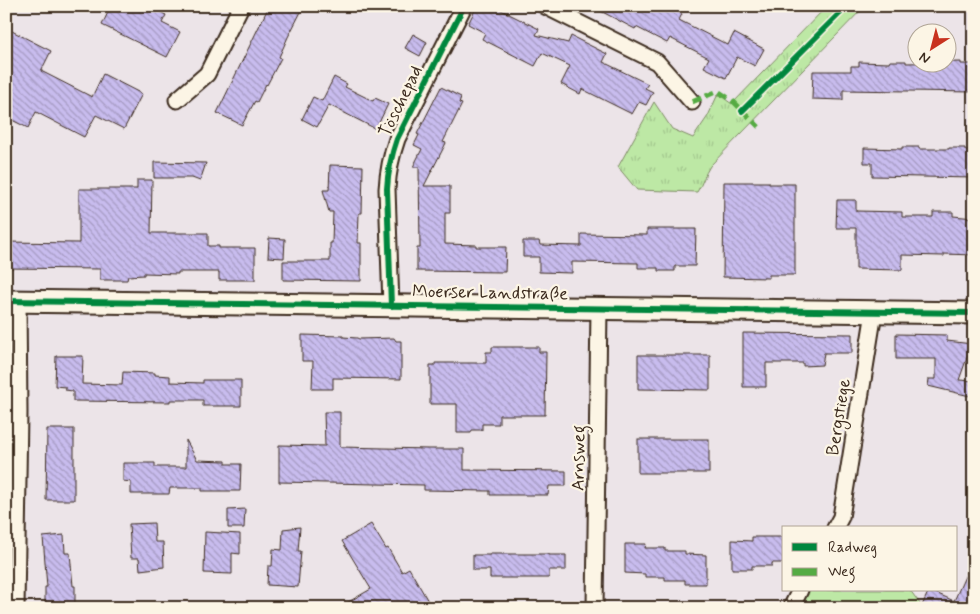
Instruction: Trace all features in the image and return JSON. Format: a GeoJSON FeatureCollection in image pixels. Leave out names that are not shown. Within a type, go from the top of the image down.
{"type":"FeatureCollection","features":[{"type":"Feature","properties":{"kind":"main road","name":"Moerser Landstraße"},"geometry":{"type":"LineString","coordinates":[[12,301],[974,313]]}},
{"type":"Feature","properties":{"kind":"street"},"geometry":{"type":"LineString","coordinates":[[177,100],[207,74],[241,6]]}},
{"type":"Feature","properties":{"kind":"street","name":"Töschepad"},"geometry":{"type":"LineString","coordinates":[[391,306],[387,189],[391,154],[464,6]]}},
{"type":"Feature","properties":{"kind":"street"},"geometry":{"type":"LineString","coordinates":[[545,6],[657,62],[692,102]]}},
{"type":"Feature","properties":{"kind":"street"},"geometry":{"type":"LineString","coordinates":[[12,301],[16,608]]}},
{"type":"Feature","properties":{"kind":"street","name":"Arnsweg"},"geometry":{"type":"LineString","coordinates":[[595,608],[599,308]]}},
{"type":"Feature","properties":{"kind":"street","name":"Bergstiege"},"geometry":{"type":"LineString","coordinates":[[836,526],[841,517],[874,312]]}},
{"type":"Feature","properties":{"kind":"street"},"geometry":{"type":"LineString","coordinates":[[791,608],[799,592]]}},
{"type":"Feature","properties":{"kind":"green space"},"geometry":{"type":"Polygon","coordinates":[[[827,6],[865,6],[710,166],[697,192],[637,190],[618,167],[654,102],[672,129],[693,138],[708,116],[718,94],[732,104],[827,6]]]}},
{"type":"Feature","properties":{"kind":"green space"},"geometry":{"type":"Polygon","coordinates":[[[803,592],[911,592],[923,608],[795,608],[803,592]]]}},
{"type":"Feature","properties":{"kind":"building"},"geometry":{"type":"Polygon","coordinates":[[[111,6],[149,6],[166,15],[162,23],[180,32],[167,57],[102,25],[111,6]]]}},
{"type":"Feature","properties":{"kind":"building"},"geometry":{"type":"Polygon","coordinates":[[[269,6],[304,6],[267,85],[257,102],[255,101],[242,125],[217,113],[269,6]]]}},
{"type":"Feature","properties":{"kind":"building"},"geometry":{"type":"Polygon","coordinates":[[[477,6],[493,6],[539,29],[536,35],[568,43],[571,36],[607,54],[603,62],[648,84],[645,88],[653,92],[646,105],[639,102],[632,114],[582,89],[580,94],[561,84],[570,66],[542,53],[535,66],[482,39],[485,33],[468,24],[477,6]]]}},
{"type":"Feature","properties":{"kind":"building"},"geometry":{"type":"Polygon","coordinates":[[[591,6],[666,6],[682,14],[679,20],[728,45],[734,33],[764,49],[755,66],[737,57],[726,78],[704,67],[709,58],[670,38],[667,43],[636,27],[635,29],[591,6]]]}},
{"type":"Feature","properties":{"kind":"building"},"geometry":{"type":"Polygon","coordinates":[[[6,28],[51,51],[41,71],[92,97],[103,74],[142,94],[124,129],[96,115],[84,137],[36,112],[28,128],[6,117],[6,28]]]}},
{"type":"Feature","properties":{"kind":"building"},"geometry":{"type":"Polygon","coordinates":[[[413,34],[427,42],[420,56],[405,48],[413,34]]]}},
{"type":"Feature","properties":{"kind":"building"},"geometry":{"type":"Polygon","coordinates":[[[890,61],[906,61],[908,63],[908,72],[958,72],[958,62],[961,62],[961,64],[974,64],[974,92],[843,90],[843,100],[812,99],[813,71],[851,71],[851,66],[859,66],[859,62],[889,63],[890,61]]]}},
{"type":"Feature","properties":{"kind":"building"},"geometry":{"type":"Polygon","coordinates":[[[334,77],[347,84],[345,87],[373,101],[375,98],[388,104],[376,129],[329,105],[317,127],[302,119],[313,97],[322,101],[334,77]]]}},
{"type":"Feature","properties":{"kind":"building"},"geometry":{"type":"Polygon","coordinates":[[[441,87],[461,97],[459,103],[462,104],[443,142],[446,143],[424,186],[450,186],[450,213],[445,213],[445,244],[506,247],[505,272],[417,271],[417,248],[420,248],[419,167],[413,167],[422,149],[414,145],[419,135],[417,134],[441,87]]]}},
{"type":"Feature","properties":{"kind":"building"},"geometry":{"type":"Polygon","coordinates":[[[902,147],[919,147],[919,149],[965,148],[965,150],[974,150],[974,178],[872,176],[872,163],[864,163],[864,148],[902,149],[902,147]]]}},
{"type":"Feature","properties":{"kind":"building"},"geometry":{"type":"Polygon","coordinates":[[[154,162],[206,163],[200,181],[192,178],[154,178],[154,162]]]}},
{"type":"Feature","properties":{"kind":"building"},"geometry":{"type":"Polygon","coordinates":[[[330,165],[363,166],[362,213],[359,213],[358,243],[361,243],[361,281],[283,280],[283,261],[330,261],[333,212],[329,212],[323,190],[329,190],[330,165]]]}},
{"type":"Feature","properties":{"kind":"building"},"geometry":{"type":"Polygon","coordinates":[[[137,180],[152,180],[151,233],[208,233],[208,246],[219,246],[219,248],[255,248],[255,280],[219,280],[219,272],[178,272],[178,274],[144,273],[144,275],[128,276],[127,280],[100,280],[100,269],[6,268],[6,242],[79,243],[79,189],[137,189],[137,180]]]}},
{"type":"Feature","properties":{"kind":"building"},"geometry":{"type":"Polygon","coordinates":[[[724,182],[795,184],[795,275],[769,275],[769,278],[723,277],[724,182]]]}},
{"type":"Feature","properties":{"kind":"building"},"geometry":{"type":"Polygon","coordinates":[[[837,200],[856,200],[856,211],[902,212],[902,217],[933,217],[933,212],[953,212],[953,216],[974,218],[974,255],[902,255],[902,270],[856,269],[856,228],[836,228],[837,200]]]}},
{"type":"Feature","properties":{"kind":"building"},"geometry":{"type":"Polygon","coordinates":[[[647,229],[696,229],[695,266],[675,266],[675,271],[658,271],[658,268],[638,268],[638,263],[572,262],[572,273],[539,272],[539,257],[523,257],[523,241],[539,241],[540,245],[581,246],[581,234],[647,235],[647,229]]]}},
{"type":"Feature","properties":{"kind":"building"},"geometry":{"type":"Polygon","coordinates":[[[269,238],[285,239],[284,258],[268,257],[269,238]]]}},
{"type":"Feature","properties":{"kind":"building"},"geometry":{"type":"Polygon","coordinates":[[[743,333],[852,334],[852,353],[824,353],[822,365],[803,366],[803,363],[766,363],[766,387],[743,387],[743,333]]]}},
{"type":"Feature","properties":{"kind":"building"},"geometry":{"type":"Polygon","coordinates":[[[896,334],[947,335],[947,341],[972,344],[959,380],[974,381],[974,397],[928,386],[929,379],[936,379],[936,359],[896,359],[896,334]]]}},
{"type":"Feature","properties":{"kind":"building"},"geometry":{"type":"Polygon","coordinates":[[[302,335],[343,336],[359,339],[394,338],[396,341],[401,341],[401,379],[333,378],[333,389],[312,389],[313,361],[302,361],[302,335]]]}},
{"type":"Feature","properties":{"kind":"building"},"geometry":{"type":"Polygon","coordinates":[[[492,347],[539,347],[539,352],[546,352],[545,415],[499,415],[499,424],[482,424],[482,430],[472,430],[471,433],[457,433],[457,404],[430,404],[430,365],[435,365],[435,363],[486,363],[486,352],[492,352],[492,347]]]}},
{"type":"Feature","properties":{"kind":"building"},"geometry":{"type":"Polygon","coordinates":[[[638,355],[710,355],[710,390],[638,389],[638,355]]]}},
{"type":"Feature","properties":{"kind":"building"},"geometry":{"type":"Polygon","coordinates":[[[56,356],[83,356],[82,384],[122,385],[123,372],[155,373],[155,375],[170,376],[170,382],[203,383],[203,380],[241,380],[241,406],[203,406],[203,400],[170,400],[170,402],[73,401],[73,391],[65,390],[65,387],[55,386],[56,356]]]}},
{"type":"Feature","properties":{"kind":"building"},"geometry":{"type":"Polygon","coordinates":[[[324,412],[340,412],[340,447],[464,449],[464,470],[566,471],[566,486],[549,486],[548,495],[490,495],[490,491],[424,490],[424,485],[279,482],[279,445],[325,446],[324,412]]]}},
{"type":"Feature","properties":{"kind":"building"},"geometry":{"type":"Polygon","coordinates":[[[47,429],[74,429],[74,500],[46,500],[47,429]]]}},
{"type":"Feature","properties":{"kind":"building"},"geometry":{"type":"Polygon","coordinates":[[[638,439],[709,439],[709,473],[638,473],[638,439]]]}},
{"type":"Feature","properties":{"kind":"building"},"geometry":{"type":"Polygon","coordinates":[[[186,440],[197,460],[226,461],[226,464],[241,464],[240,491],[202,491],[202,488],[170,488],[169,494],[131,494],[131,482],[123,481],[123,463],[155,463],[155,467],[186,467],[186,440]]]}},
{"type":"Feature","properties":{"kind":"building"},"geometry":{"type":"Polygon","coordinates":[[[245,509],[244,528],[228,528],[228,510],[245,509]]]}},
{"type":"Feature","properties":{"kind":"building"},"geometry":{"type":"Polygon","coordinates":[[[154,523],[155,542],[163,542],[164,567],[140,570],[139,558],[131,558],[129,524],[154,523]]]}},
{"type":"Feature","properties":{"kind":"building"},"geometry":{"type":"Polygon","coordinates":[[[371,524],[402,572],[409,568],[432,608],[338,608],[371,589],[342,541],[371,524]]]}},
{"type":"Feature","properties":{"kind":"building"},"geometry":{"type":"Polygon","coordinates":[[[300,527],[298,551],[301,551],[298,587],[267,585],[268,566],[272,566],[273,549],[282,550],[283,529],[300,527]]]}},
{"type":"Feature","properties":{"kind":"building"},"geometry":{"type":"Polygon","coordinates":[[[205,532],[240,534],[240,554],[232,553],[232,574],[204,573],[205,532]]]}},
{"type":"Feature","properties":{"kind":"building"},"geometry":{"type":"Polygon","coordinates":[[[64,535],[65,553],[70,553],[73,586],[75,586],[75,608],[45,608],[45,587],[47,587],[43,537],[64,535]]]}},
{"type":"Feature","properties":{"kind":"building"},"geometry":{"type":"Polygon","coordinates":[[[752,537],[782,537],[782,563],[772,563],[772,566],[752,566],[752,569],[732,569],[732,540],[752,541],[752,537]]]}},
{"type":"Feature","properties":{"kind":"building"},"geometry":{"type":"Polygon","coordinates":[[[625,544],[646,544],[645,548],[665,548],[665,551],[685,551],[685,554],[706,555],[706,584],[685,584],[685,580],[665,580],[665,577],[645,577],[645,574],[625,573],[625,544]]]}},
{"type":"Feature","properties":{"kind":"building"},"geometry":{"type":"Polygon","coordinates":[[[473,555],[566,555],[566,570],[549,570],[549,578],[490,578],[490,570],[473,570],[473,555]]]}},
{"type":"Feature","properties":{"kind":"building"},"geometry":{"type":"Polygon","coordinates":[[[974,556],[974,608],[921,608],[928,592],[934,592],[954,601],[974,556]]]}},
{"type":"Feature","properties":{"kind":"marked path"},"geometry":{"type":"LineString","coordinates":[[692,102],[718,91],[734,102],[759,127]]}},
{"type":"Feature","properties":{"kind":"cycle path"},"geometry":{"type":"LineString","coordinates":[[391,306],[387,189],[391,158],[397,139],[464,6]]}},
{"type":"Feature","properties":{"kind":"cycle path"},"geometry":{"type":"LineString","coordinates":[[742,111],[847,6]]}},
{"type":"Feature","properties":{"kind":"cycle path"},"geometry":{"type":"LineString","coordinates":[[6,301],[974,313]]}}]}
